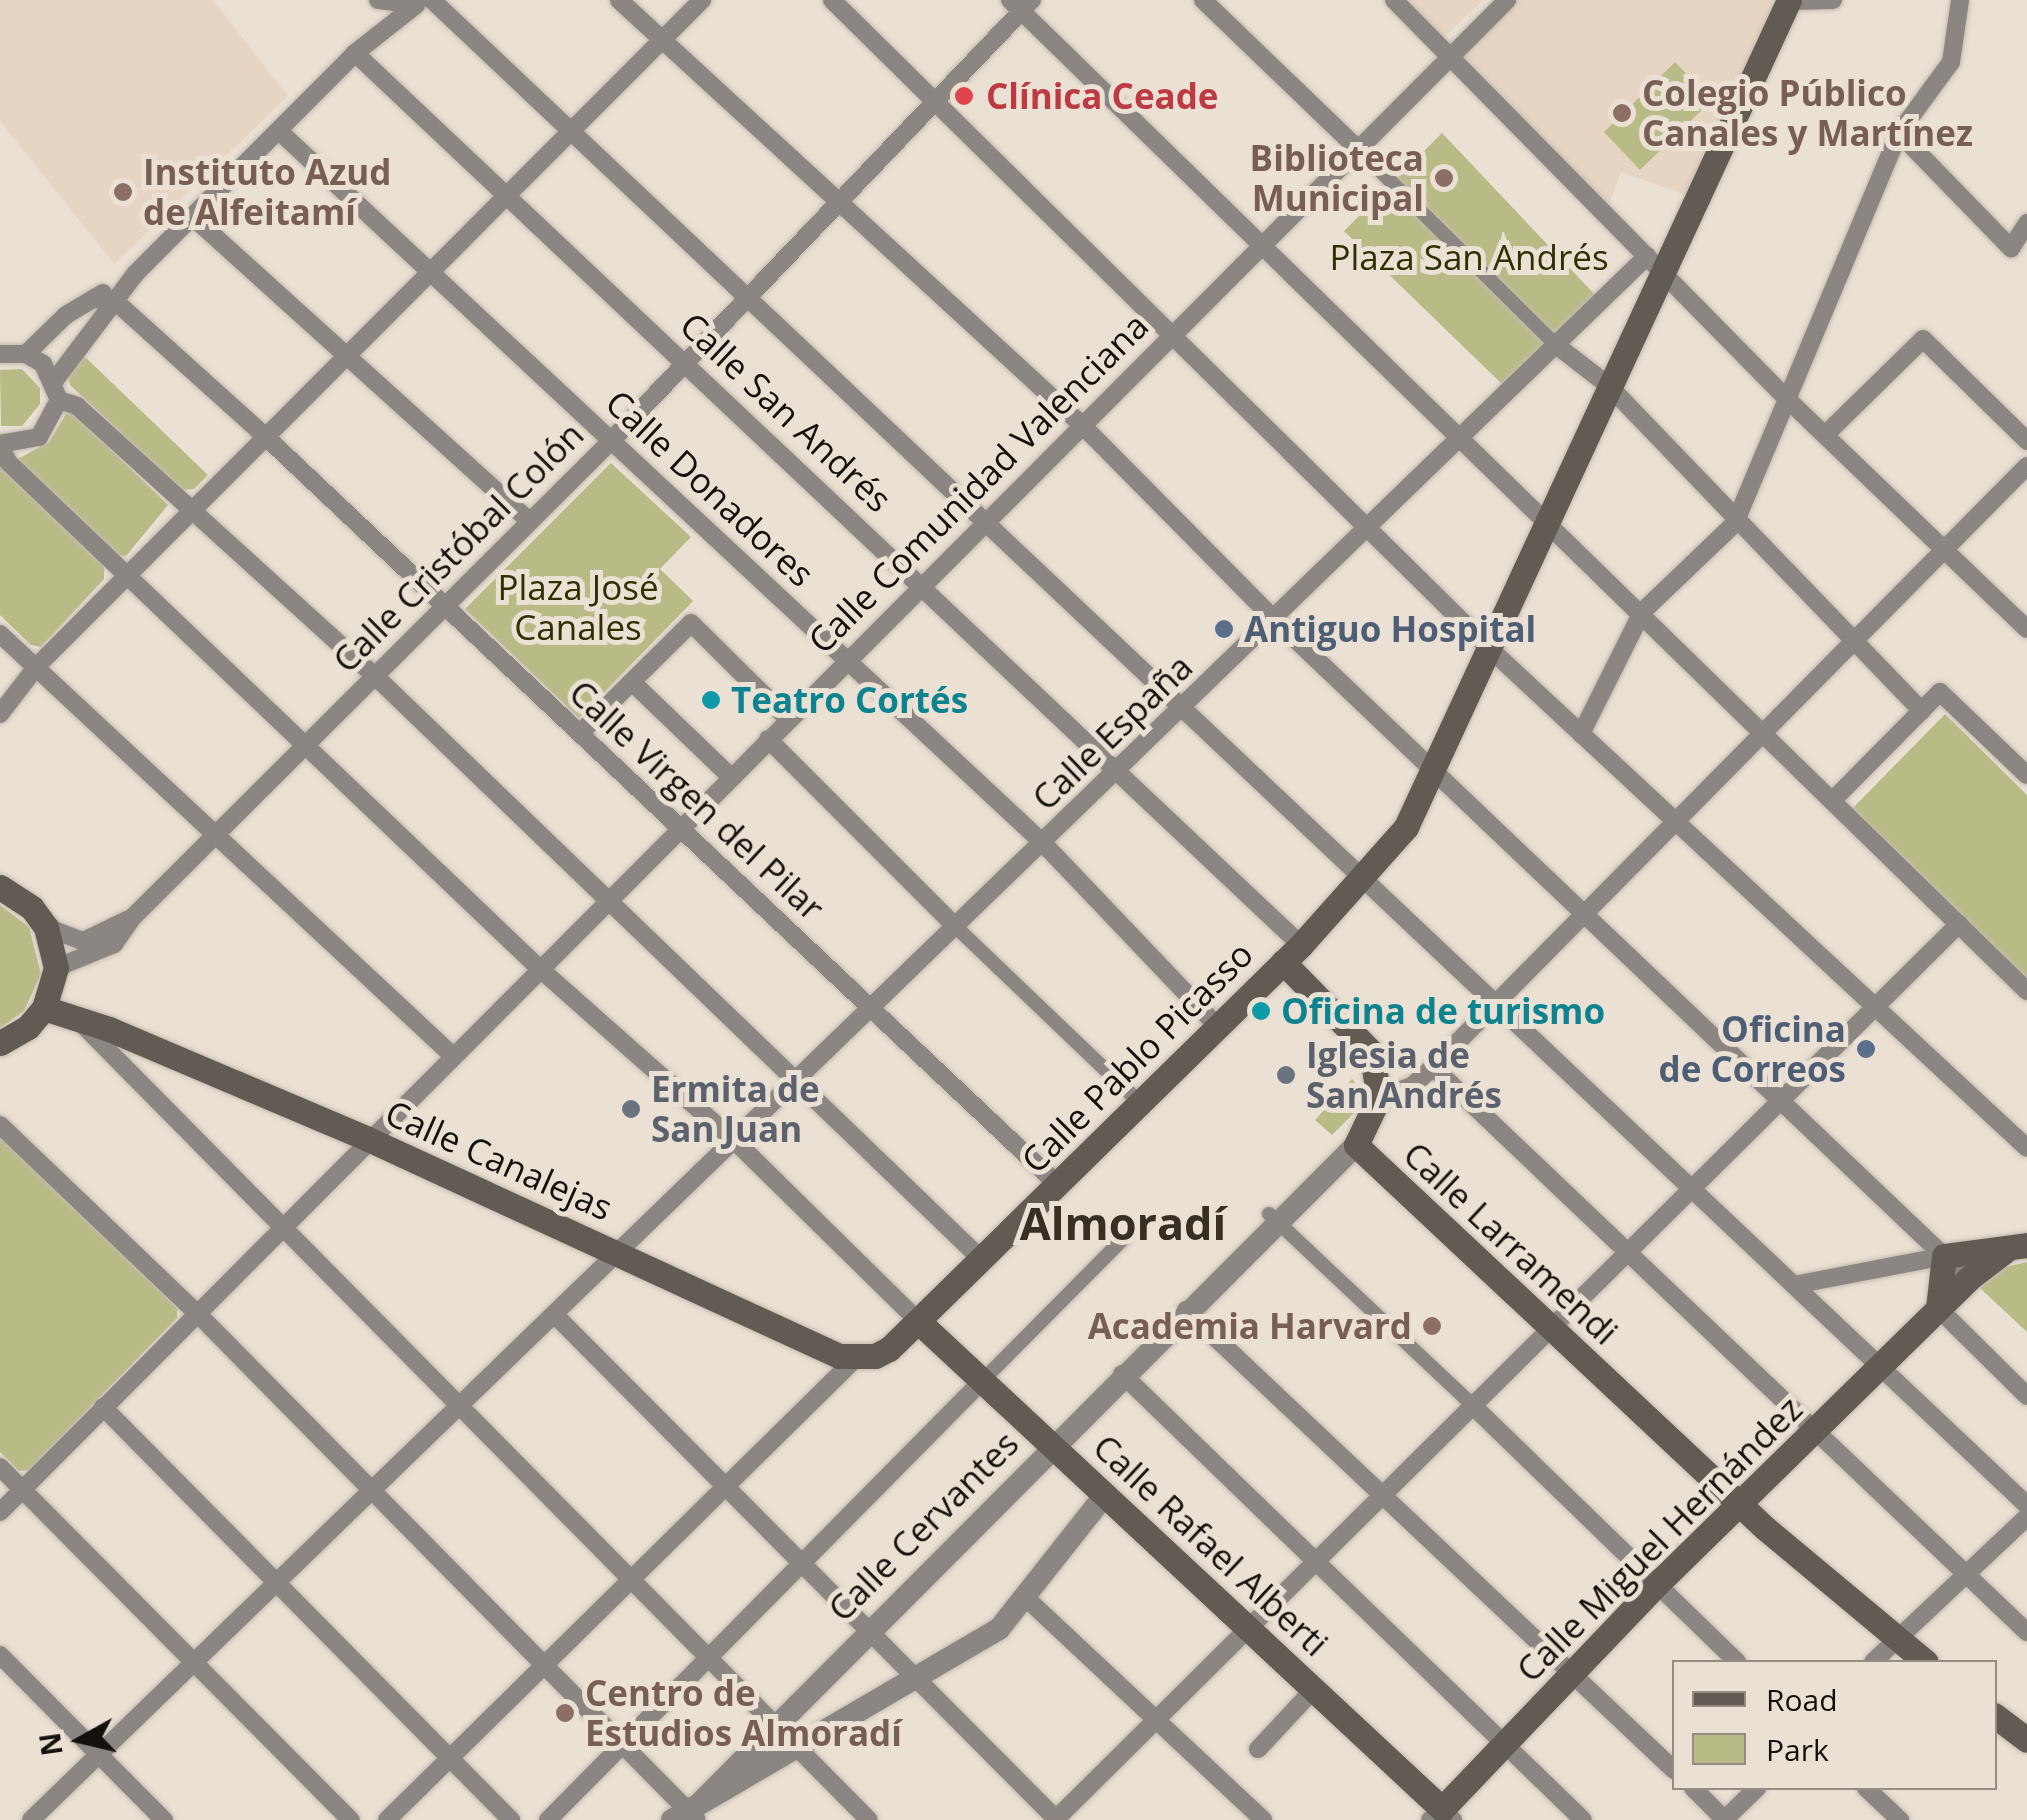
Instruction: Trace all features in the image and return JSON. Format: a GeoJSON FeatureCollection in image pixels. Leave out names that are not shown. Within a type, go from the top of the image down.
{"type":"FeatureCollection","features":[{"type":"Feature","properties":{"kind":"main road","name":"Calle Pablo Picasso"},"geometry":{"type":"LineString","coordinates":[[857,1357],[889,1349],[919,1322],[1292,953],[1364,878],[1406,827],[1609,386],[1654,265],[1789,1]]}},
{"type":"Feature","properties":{"kind":"main road"},"geometry":{"type":"LineString","coordinates":[[0,1043],[28,1027],[51,988],[46,927],[5,884]]}},
{"type":"Feature","properties":{"kind":"main road"},"geometry":{"type":"LineString","coordinates":[[1292,953],[1371,1052],[1379,1096]]}},
{"type":"Feature","properties":{"kind":"main road","name":"Calle Canalejas"},"geometry":{"type":"LineString","coordinates":[[51,988],[78,1020],[109,1029],[368,1139],[838,1356],[857,1357]]}},
{"type":"Feature","properties":{"kind":"main road","name":"Calle Canalejas"},"geometry":{"type":"LineString","coordinates":[[51,988],[109,1029]]}},
{"type":"Feature","properties":{"kind":"main road","name":"Calle Larramendi"},"geometry":{"type":"LineString","coordinates":[[1379,1096],[1356,1145],[1740,1504],[1923,1660]]}},
{"type":"Feature","properties":{"kind":"main road"},"geometry":{"type":"LineString","coordinates":[[1938,1308],[1944,1256],[2017,1248]]}},
{"type":"Feature","properties":{"kind":"main road","name":"Calle Miguel Hernández"},"geometry":{"type":"LineString","coordinates":[[1442,1816],[1658,1584],[1968,1279],[2017,1248]]}},
{"type":"Feature","properties":{"kind":"main road","name":"Calle Rafael Alberti"},"geometry":{"type":"LineString","coordinates":[[919,1322],[1314,1688],[1442,1816]]}},
{"type":"Feature","properties":{"kind":"main road"},"geometry":{"type":"LineString","coordinates":[[1997,1717],[2027,1740]]}},
{"type":"Feature","properties":{"kind":"street"},"geometry":{"type":"LineString","coordinates":[[361,47],[379,19],[377,0],[424,2],[989,518],[2027,1505]]}},
{"type":"Feature","properties":{"kind":"street"},"geometry":{"type":"LineString","coordinates":[[620,0],[1082,425],[1274,619],[1968,1279]]}},
{"type":"Feature","properties":{"kind":"street"},"geometry":{"type":"LineString","coordinates":[[0,714],[36,667],[702,0]]}},
{"type":"Feature","properties":{"kind":"street"},"geometry":{"type":"LineString","coordinates":[[832,0],[1489,648],[2027,1148]]}},
{"type":"Feature","properties":{"kind":"street"},"geometry":{"type":"LineString","coordinates":[[1203,0],[1556,346],[1609,386],[1735,523],[1922,710]]}},
{"type":"Feature","properties":{"kind":"street"},"geometry":{"type":"LineString","coordinates":[[1394,0],[1787,399],[2027,629]]}},
{"type":"Feature","properties":{"kind":"street","name":"Calle Comunidad Valenciana"},"geometry":{"type":"LineString","coordinates":[[0,1512],[1507,0]]}},
{"type":"Feature","properties":{"kind":"street"},"geometry":{"type":"LineString","coordinates":[[1789,1],[1833,0]]}},
{"type":"Feature","properties":{"kind":"street"},"geometry":{"type":"LineString","coordinates":[[1581,734],[1642,612],[1735,523],[1899,133],[1951,62],[1960,0]]}},
{"type":"Feature","properties":{"kind":"street"},"geometry":{"type":"LineString","coordinates":[[55,380],[136,272],[361,47],[424,2]]}},
{"type":"Feature","properties":{"kind":"street"},"geometry":{"type":"LineString","coordinates":[[1021,3],[1265,242],[1458,441],[1546,518],[2027,991]]}},
{"type":"Feature","properties":{"kind":"street","name":"Calle Cristóbal Colón"},"geometry":{"type":"LineString","coordinates":[[51,988],[106,950],[132,918],[611,440],[1021,3]]}},
{"type":"Feature","properties":{"kind":"street","name":"Calle San Andrés"},"geometry":{"type":"LineString","coordinates":[[361,47],[508,194],[1118,771],[1292,953]]}},
{"type":"Feature","properties":{"kind":"street","name":"Calle Donadores"},"geometry":{"type":"LineString","coordinates":[[279,131],[1044,844],[1218,1026]]}},
{"type":"Feature","properties":{"kind":"street"},"geometry":{"type":"LineString","coordinates":[[1899,133],[2011,248],[2027,223]]}},
{"type":"Feature","properties":{"kind":"street"},"geometry":{"type":"LineString","coordinates":[[194,217],[530,521]]}},
{"type":"Feature","properties":{"kind":"street","name":"Calle España"},"geometry":{"type":"LineString","coordinates":[[32,1820],[622,1254],[1556,346],[1654,265]]}},
{"type":"Feature","properties":{"kind":"street"},"geometry":{"type":"LineString","coordinates":[[0,354],[26,354],[93,299],[136,272]]}},
{"type":"Feature","properties":{"kind":"street"},"geometry":{"type":"LineString","coordinates":[[93,299],[115,301]]}},
{"type":"Feature","properties":{"kind":"street","name":"Calle Virgen del Pilar"},"geometry":{"type":"LineString","coordinates":[[115,301],[266,437],[1058,1185]]}},
{"type":"Feature","properties":{"kind":"street"},"geometry":{"type":"LineString","coordinates":[[1825,435],[1923,339],[2027,440]]}},
{"type":"Feature","properties":{"kind":"street"},"geometry":{"type":"LineString","coordinates":[[26,354],[55,380],[59,400],[39,436],[0,445],[8,463],[538,968],[736,1142],[919,1322]]}},
{"type":"Feature","properties":{"kind":"street"},"geometry":{"type":"LineString","coordinates":[[59,400],[78,406],[375,676],[982,1260]]}},
{"type":"Feature","properties":{"kind":"street"},"geometry":{"type":"LineString","coordinates":[[1379,1096],[1412,1086],[1433,1067],[2027,466]]}},
{"type":"Feature","properties":{"kind":"street"},"geometry":{"type":"LineString","coordinates":[[580,733],[692,623],[788,718]]}},
{"type":"Feature","properties":{"kind":"street"},"geometry":{"type":"LineString","coordinates":[[0,634],[452,1055]]}},
{"type":"Feature","properties":{"kind":"street"},"geometry":{"type":"LineString","coordinates":[[632,682],[730,776]]}},
{"type":"Feature","properties":{"kind":"street"},"geometry":{"type":"LineString","coordinates":[[1833,800],[1940,692],[2027,775]]}},
{"type":"Feature","properties":{"kind":"street"},"geometry":{"type":"LineString","coordinates":[[768,739],[1140,1103]]}},
{"type":"Feature","properties":{"kind":"street","name":"Calle Cristóbal Colón"},"geometry":{"type":"LineString","coordinates":[[46,927],[84,941],[132,918]]}},
{"type":"Feature","properties":{"kind":"street"},"geometry":{"type":"LineString","coordinates":[[556,1316],[1056,1820],[1386,1492],[1470,1403],[1552,1330],[1959,924]]}},
{"type":"Feature","properties":{"kind":"street"},"geometry":{"type":"LineString","coordinates":[[78,1020],[284,1224],[869,1820]]}},
{"type":"Feature","properties":{"kind":"street"},"geometry":{"type":"LineString","coordinates":[[1433,1067],[2027,1632]]}},
{"type":"Feature","properties":{"kind":"street"},"geometry":{"type":"LineString","coordinates":[[0,1125],[196,1312],[689,1813],[999,1629],[1105,1495]]}},
{"type":"Feature","properties":{"kind":"street","name":"Calle Cervantes"},"geometry":{"type":"LineString","coordinates":[[689,1813],[1190,1306],[1273,1217],[1356,1145]]}},
{"type":"Feature","properties":{"kind":"street"},"geometry":{"type":"LineString","coordinates":[[1273,1217],[1735,1660]]}},
{"type":"Feature","properties":{"kind":"street"},"geometry":{"type":"LineString","coordinates":[[548,1820],[1131,1230]]}},
{"type":"Feature","properties":{"kind":"street"},"geometry":{"type":"LineString","coordinates":[[1794,1285],[1944,1256]]}},
{"type":"Feature","properties":{"kind":"street"},"geometry":{"type":"LineString","coordinates":[[1190,1306],[1672,1768]]}},
{"type":"Feature","properties":{"kind":"street"},"geometry":{"type":"LineString","coordinates":[[1938,1308],[2027,1396]]}},
{"type":"Feature","properties":{"kind":"street"},"geometry":{"type":"LineString","coordinates":[[387,1820],[857,1357]]}},
{"type":"Feature","properties":{"kind":"street"},"geometry":{"type":"LineString","coordinates":[[1122,1374],[1583,1820]]}},
{"type":"Feature","properties":{"kind":"street"},"geometry":{"type":"LineString","coordinates":[[103,1407],[511,1820]]}},
{"type":"Feature","properties":{"kind":"street"},"geometry":{"type":"LineString","coordinates":[[0,1467],[352,1820]]}},
{"type":"Feature","properties":{"kind":"street"},"geometry":{"type":"LineString","coordinates":[[1875,1660],[2027,1517]]}},
{"type":"Feature","properties":{"kind":"street"},"geometry":{"type":"LineString","coordinates":[[1026,1598],[1263,1820]]}},
{"type":"Feature","properties":{"kind":"street"},"geometry":{"type":"LineString","coordinates":[[0,1655],[164,1820]]}},
{"type":"Feature","properties":{"kind":"street"},"geometry":{"type":"LineString","coordinates":[[0,1685],[15,1670]]}},
{"type":"Feature","properties":{"kind":"street"},"geometry":{"type":"LineString","coordinates":[[1258,1749],[1314,1688]]}},
{"type":"Feature","properties":{"kind":"street"},"geometry":{"type":"LineString","coordinates":[[1694,1790],[1725,1820],[1755,1790]]}},
{"type":"Feature","properties":{"kind":"street"},"geometry":{"type":"LineString","coordinates":[[1868,1790],[1900,1820]]}},
{"type":"Feature","properties":{"kind":"shaded area","name":"Instituto Azud de Alfeitamí"},"geometry":{"type":"Polygon","coordinates":[[[0,0],[213,0],[288,96],[114,264],[0,121],[0,0]]]}},
{"type":"Feature","properties":{"kind":"shaded area"},"geometry":{"type":"Polygon","coordinates":[[[1402,0],[1483,0],[1443,38],[1402,0]]]}},
{"type":"Feature","properties":{"kind":"shaded area","name":"Colegio Público Canales y Martínez"},"geometry":{"type":"Polygon","coordinates":[[[1516,0],[1780,0],[1689,196],[1621,172],[1609,204],[1458,55],[1516,0]]]}},
{"type":"Feature","properties":{"kind":"green space"},"geometry":{"type":"Polygon","coordinates":[[[1675,62],[1712,100],[1640,170],[1604,132],[1675,62]]]}},
{"type":"Feature","properties":{"kind":"green space","name":"Plaza San Andrés"},"geometry":{"type":"Polygon","coordinates":[[[1442,133],[1599,299],[1503,385],[1344,231],[1442,133]]]}},
{"type":"Feature","properties":{"kind":"green space"},"geometry":{"type":"Polygon","coordinates":[[[81,353],[208,475],[194,489],[182,490],[70,385],[67,368],[81,353]]]}},
{"type":"Feature","properties":{"kind":"green space"},"geometry":{"type":"Polygon","coordinates":[[[22,369],[40,388],[40,404],[22,426],[1,426],[0,370],[22,369]]]}},
{"type":"Feature","properties":{"kind":"green space"},"geometry":{"type":"Polygon","coordinates":[[[73,413],[168,505],[126,556],[116,555],[16,460],[49,442],[66,414],[73,413]]]}},
{"type":"Feature","properties":{"kind":"green space","name":"Plaza José Canales"},"geometry":{"type":"Polygon","coordinates":[[[611,463],[691,537],[660,569],[693,601],[579,718],[465,609],[611,463]]]}},
{"type":"Feature","properties":{"kind":"green space"},"geometry":{"type":"Polygon","coordinates":[[[0,467],[104,566],[104,579],[41,647],[31,645],[0,615],[0,467]]]}},
{"type":"Feature","properties":{"kind":"green space"},"geometry":{"type":"Polygon","coordinates":[[[1945,714],[2027,795],[2027,979],[1850,811],[1945,714]]]}},
{"type":"Feature","properties":{"kind":"green space"},"geometry":{"type":"Polygon","coordinates":[[[0,905],[29,927],[41,974],[24,1011],[0,1028],[0,905]]]}},
{"type":"Feature","properties":{"kind":"green space"},"geometry":{"type":"Polygon","coordinates":[[[1352,1079],[1362,1090],[1360,1107],[1332,1135],[1315,1120],[1352,1079]]]}},
{"type":"Feature","properties":{"kind":"green space"},"geometry":{"type":"Polygon","coordinates":[[[0,1132],[177,1308],[177,1318],[29,1470],[19,1471],[0,1452],[0,1132]]]}},
{"type":"Feature","properties":{"kind":"green space"},"geometry":{"type":"Polygon","coordinates":[[[2027,1262],[2027,1332],[1980,1288],[1998,1269],[2027,1262]]]}},
{"type":"Feature","properties":{"kind":"place","name":"Clínica Ceade"},"geometry":{"type":"Point","coordinates":[964,96]}},
{"type":"Feature","properties":{"kind":"place","name":"Colegio Público Canales y Martínez"},"geometry":{"type":"Point","coordinates":[1622,113]}},
{"type":"Feature","properties":{"kind":"place","name":"Biblioteca Municipal"},"geometry":{"type":"Point","coordinates":[1444,178]}},
{"type":"Feature","properties":{"kind":"place","name":"Instituto Azud de Alfeitamí"},"geometry":{"type":"Point","coordinates":[123,192]}},
{"type":"Feature","properties":{"kind":"place","name":"Antiguo Hospital"},"geometry":{"type":"Point","coordinates":[1224,629]}},
{"type":"Feature","properties":{"kind":"place","name":"Teatro Cortés"},"geometry":{"type":"Point","coordinates":[711,700]}},
{"type":"Feature","properties":{"kind":"place","name":"Oficina de turismo"},"geometry":{"type":"Point","coordinates":[1261,1011]}},
{"type":"Feature","properties":{"kind":"place","name":"Oficina de Correos"},"geometry":{"type":"Point","coordinates":[1866,1049]}},
{"type":"Feature","properties":{"kind":"place","name":"Iglesia de San Andrés"},"geometry":{"type":"Point","coordinates":[1286,1075]}},
{"type":"Feature","properties":{"kind":"place","name":"Ermita de San Juan"},"geometry":{"type":"Point","coordinates":[631,1109]}},
{"type":"Feature","properties":{"kind":"place","name":"Academia Harvard"},"geometry":{"type":"Point","coordinates":[1432,1326]}},
{"type":"Feature","properties":{"kind":"place","name":"Centro de Estudios Almoradí"},"geometry":{"type":"Point","coordinates":[565,1713]}},
{"type":"Feature","properties":{"kind":"district","name":"Almoradí"},"geometry":{"type":"Point","coordinates":[1123,1223]}}]}
